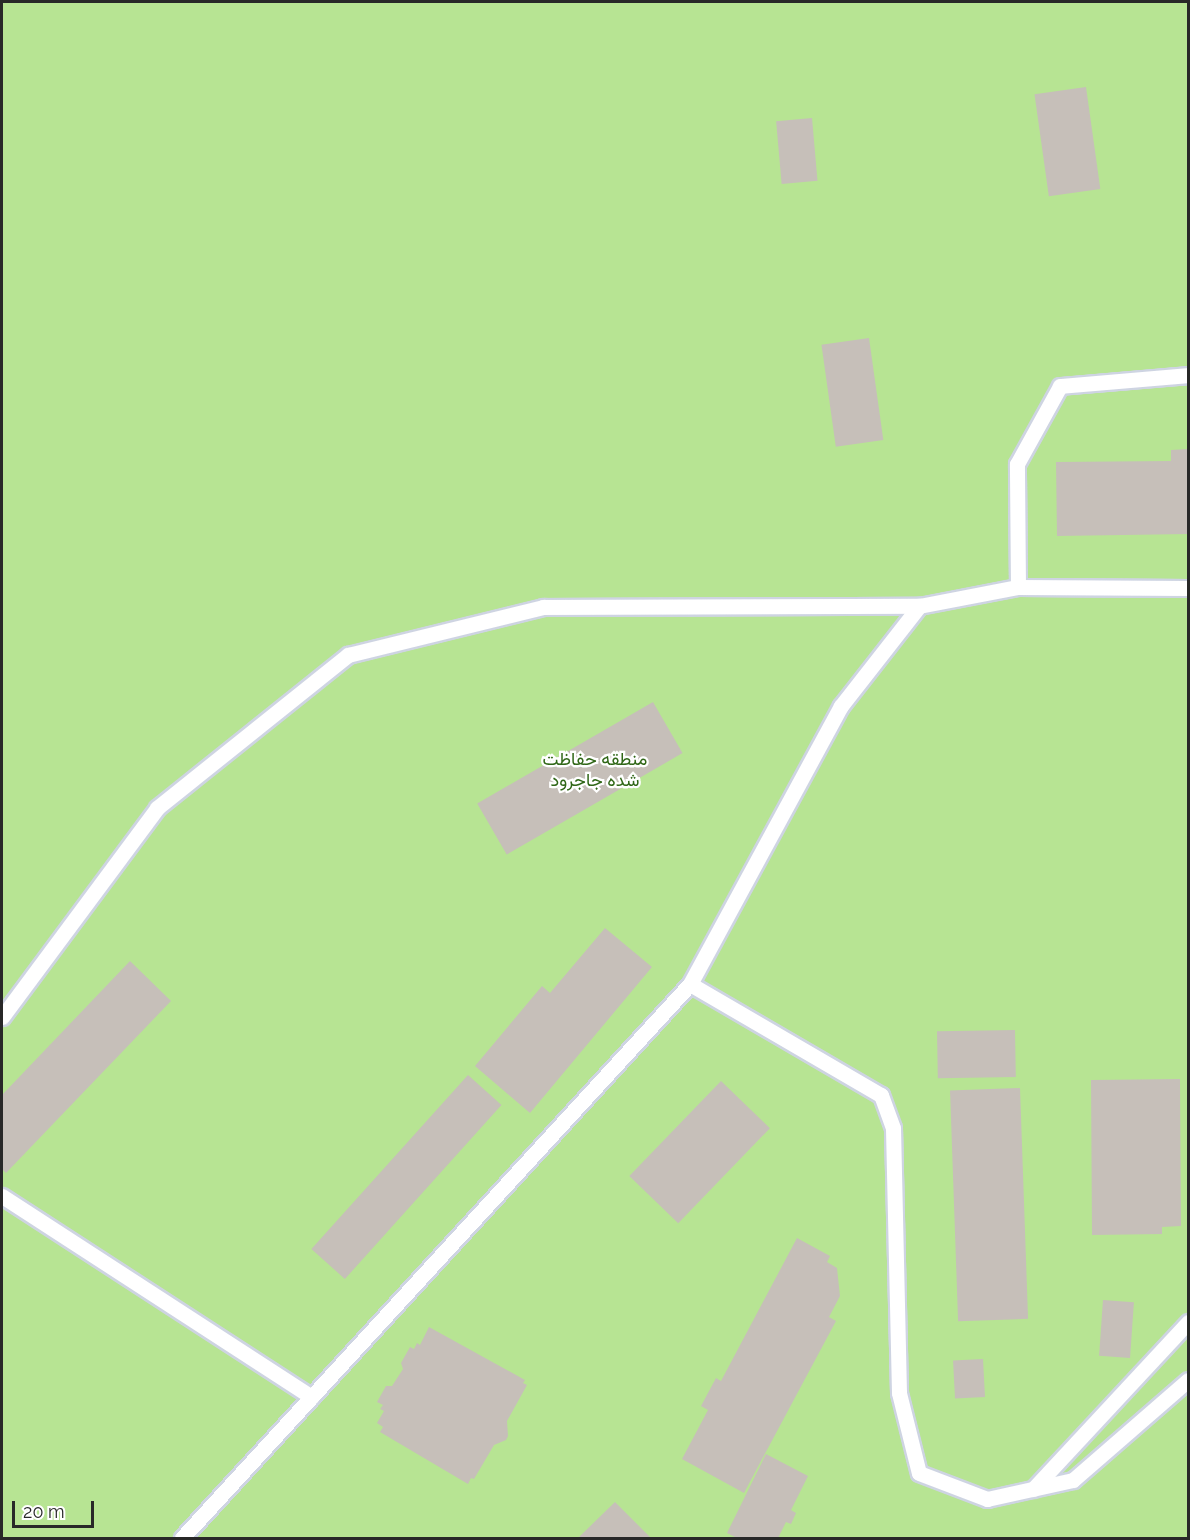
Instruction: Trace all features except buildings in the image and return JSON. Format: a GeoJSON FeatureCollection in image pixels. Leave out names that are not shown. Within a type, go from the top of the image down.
{"type":"FeatureCollection","features":[{"type":"Feature","properties":{"kind":"lane"},"geometry":{"type":"LineString","coordinates":[[1018,587],[1017,464],[1059,386],[1188,375]]}},
{"type":"Feature","properties":{"kind":"lane"},"geometry":{"type":"LineString","coordinates":[[2,1017],[157,808],[348,656],[543,607],[919,606],[1018,587],[1188,588]]}},
{"type":"Feature","properties":{"kind":"lane"},"geometry":{"type":"LineString","coordinates":[[182,1539],[690,984],[841,706],[919,606]]}},
{"type":"Feature","properties":{"kind":"lane"},"geometry":{"type":"LineString","coordinates":[[690,984],[881,1095],[893,1128],[899,1392],[919,1473],[987,1499],[1073,1480],[1188,1380]]}},
{"type":"Feature","properties":{"kind":"lane"},"geometry":{"type":"LineString","coordinates":[[2,1196],[311,1397]]}},
{"type":"Feature","properties":{"kind":"lane"},"geometry":{"type":"LineString","coordinates":[[1033,1489],[1188,1322]]}},
{"type":"Feature","properties":{"kind":"green space","name":"منطقه حفاظت شده جاجرود"},"geometry":{"type":"Polygon","coordinates":[[[2,2],[1188,2],[1188,1538],[2,1538],[2,2]]]}}]}
